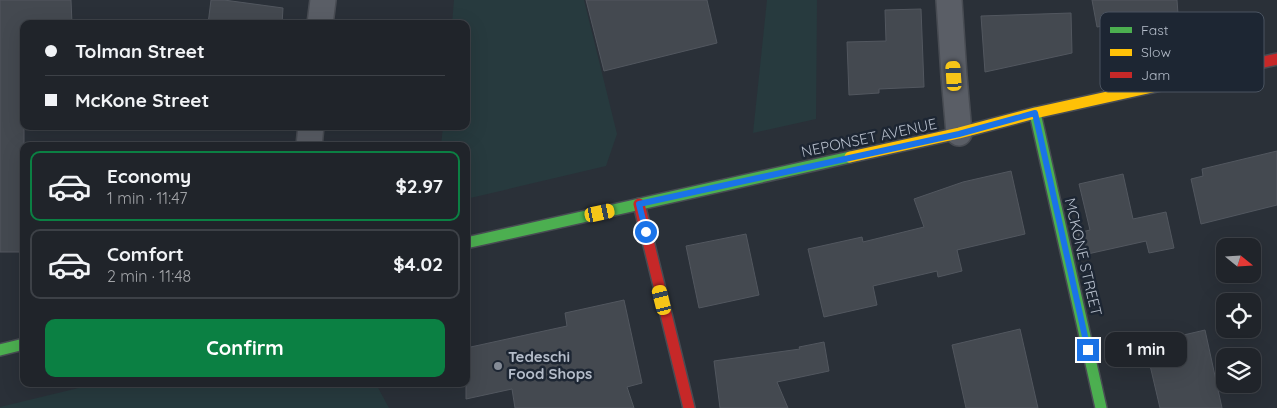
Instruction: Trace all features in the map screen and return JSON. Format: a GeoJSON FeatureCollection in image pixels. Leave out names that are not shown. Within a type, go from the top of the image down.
{"type":"FeatureCollection","features":[{"type":"Feature","properties":{"kind":"main road","name":"NEPONSET AVENUE"},"geometry":{"type":"LineString","coordinates":[[1264,62],[1277,59]]}},
{"type":"Feature","properties":{"kind":"main road","name":"NEPONSET AVENUE"},"geometry":{"type":"LineString","coordinates":[[470,242],[959,134],[1035,113],[1129,92]]}},
{"type":"Feature","properties":{"kind":"main road","name":"MCKONE STREET"},"geometry":{"type":"LineString","coordinates":[[1035,113],[1101,408]]}},
{"type":"Feature","properties":{"kind":"main road"},"geometry":{"type":"LineString","coordinates":[[639,204],[689,408]]}},
{"type":"Feature","properties":{"kind":"main road"},"geometry":{"type":"LineString","coordinates":[[0,350],[20,345]]}},
{"type":"Feature","properties":{"kind":"street"},"geometry":{"type":"LineString","coordinates":[[320,20],[323,0]]}},
{"type":"Feature","properties":{"kind":"street"},"geometry":{"type":"LineString","coordinates":[[949,0],[959,134]]}},
{"type":"Feature","properties":{"kind":"green space"},"geometry":{"type":"Polygon","coordinates":[[[454,0],[584,0],[617,134],[606,166],[470,198],[470,142],[441,142],[443,130],[470,130],[470,20],[452,20],[454,0]]]}},
{"type":"Feature","properties":{"kind":"green space"},"geometry":{"type":"Polygon","coordinates":[[[767,0],[817,0],[816,119],[753,133],[767,0]]]}},
{"type":"Feature","properties":{"kind":"green space"},"geometry":{"type":"Polygon","coordinates":[[[83,387],[378,387],[389,408],[0,408],[83,387]]]}},
{"type":"Feature","properties":{"kind":"building"},"geometry":{"type":"Polygon","coordinates":[[[0,0],[71,0],[72,20],[20,20],[20,130],[24,130],[24,142],[20,142],[20,252],[0,252],[0,0]]]}},
{"type":"Feature","properties":{"kind":"building"},"geometry":{"type":"Polygon","coordinates":[[[211,0],[283,8],[282,20],[208,20],[211,0]]]}},
{"type":"Feature","properties":{"kind":"building"},"geometry":{"type":"Polygon","coordinates":[[[586,0],[707,0],[717,43],[604,71],[586,0]]]}},
{"type":"Feature","properties":{"kind":"building"},"geometry":{"type":"Polygon","coordinates":[[[1092,0],[1177,0],[1178,12],[1100,12],[1100,27],[1097,27],[1092,0]]]}},
{"type":"Feature","properties":{"kind":"building"},"geometry":{"type":"Polygon","coordinates":[[[921,9],[924,87],[879,89],[879,93],[849,95],[847,42],[886,41],[885,10],[921,9]]]}},
{"type":"Feature","properties":{"kind":"building"},"geometry":{"type":"Polygon","coordinates":[[[1071,13],[1072,53],[985,72],[981,16],[1071,13]]]}},
{"type":"Feature","properties":{"kind":"building"},"geometry":{"type":"Polygon","coordinates":[[[1277,151],[1277,205],[1201,224],[1191,179],[1203,176],[1202,169],[1277,151]]]}},
{"type":"Feature","properties":{"kind":"building"},"geometry":{"type":"Polygon","coordinates":[[[1011,171],[1025,234],[957,250],[962,271],[938,277],[937,271],[873,286],[877,305],[824,317],[808,249],[862,237],[863,242],[924,227],[914,199],[963,182],[1011,171]]]}},
{"type":"Feature","properties":{"kind":"building"},"geometry":{"type":"Polygon","coordinates":[[[1123,174],[1133,219],[1166,212],[1174,248],[1149,253],[1146,241],[1083,255],[1078,233],[1090,230],[1079,184],[1123,174]]]}},
{"type":"Feature","properties":{"kind":"building"},"geometry":{"type":"Polygon","coordinates":[[[746,234],[759,295],[699,308],[686,246],[746,234]]]}},
{"type":"Feature","properties":{"kind":"building"},"geometry":{"type":"Polygon","coordinates":[[[624,300],[642,383],[627,387],[634,408],[515,408],[512,389],[466,399],[466,387],[470,387],[470,347],[567,326],[565,313],[624,300]]]}},
{"type":"Feature","properties":{"kind":"building"},"geometry":{"type":"Polygon","coordinates":[[[1020,329],[1038,408],[966,408],[952,345],[1020,329]]]}},
{"type":"Feature","properties":{"kind":"building"},"geometry":{"type":"Polygon","coordinates":[[[1205,330],[1216,380],[1216,393],[1219,393],[1222,408],[1160,408],[1145,344],[1205,330]]]}},
{"type":"Feature","properties":{"kind":"building"},"geometry":{"type":"Polygon","coordinates":[[[824,342],[829,371],[777,382],[788,408],[720,408],[714,361],[800,349],[799,347],[824,342]]]}},
{"type":"Feature","properties":{"kind":"traffic: fast"},"geometry":{"type":"LineString","coordinates":[[1035,113],[1101,408]]}},
{"type":"Feature","properties":{"kind":"traffic: fast"},"geometry":{"type":"LineString","coordinates":[[470,242],[850,157]]}},
{"type":"Feature","properties":{"kind":"traffic: fast"},"geometry":{"type":"LineString","coordinates":[[0,350],[20,345]]}},
{"type":"Feature","properties":{"kind":"traffic: slow"},"geometry":{"type":"LineString","coordinates":[[850,157],[1130,92]]}},
{"type":"Feature","properties":{"kind":"traffic: jam"},"geometry":{"type":"LineString","coordinates":[[1264,62],[1277,59]]}},
{"type":"Feature","properties":{"kind":"traffic: jam"},"geometry":{"type":"LineString","coordinates":[[639,204],[689,408]]}},
{"type":"Feature","properties":{"kind":"place","name":"Tedeschi Food Shops"},"geometry":{"type":"Point","coordinates":[498,366]}},
{"type":"Feature","properties":{"kind":"route"},"geometry":{"type":"LineString","coordinates":[[646,232],[639,204],[959,134],[1035,113],[1088,350]]}}]}
